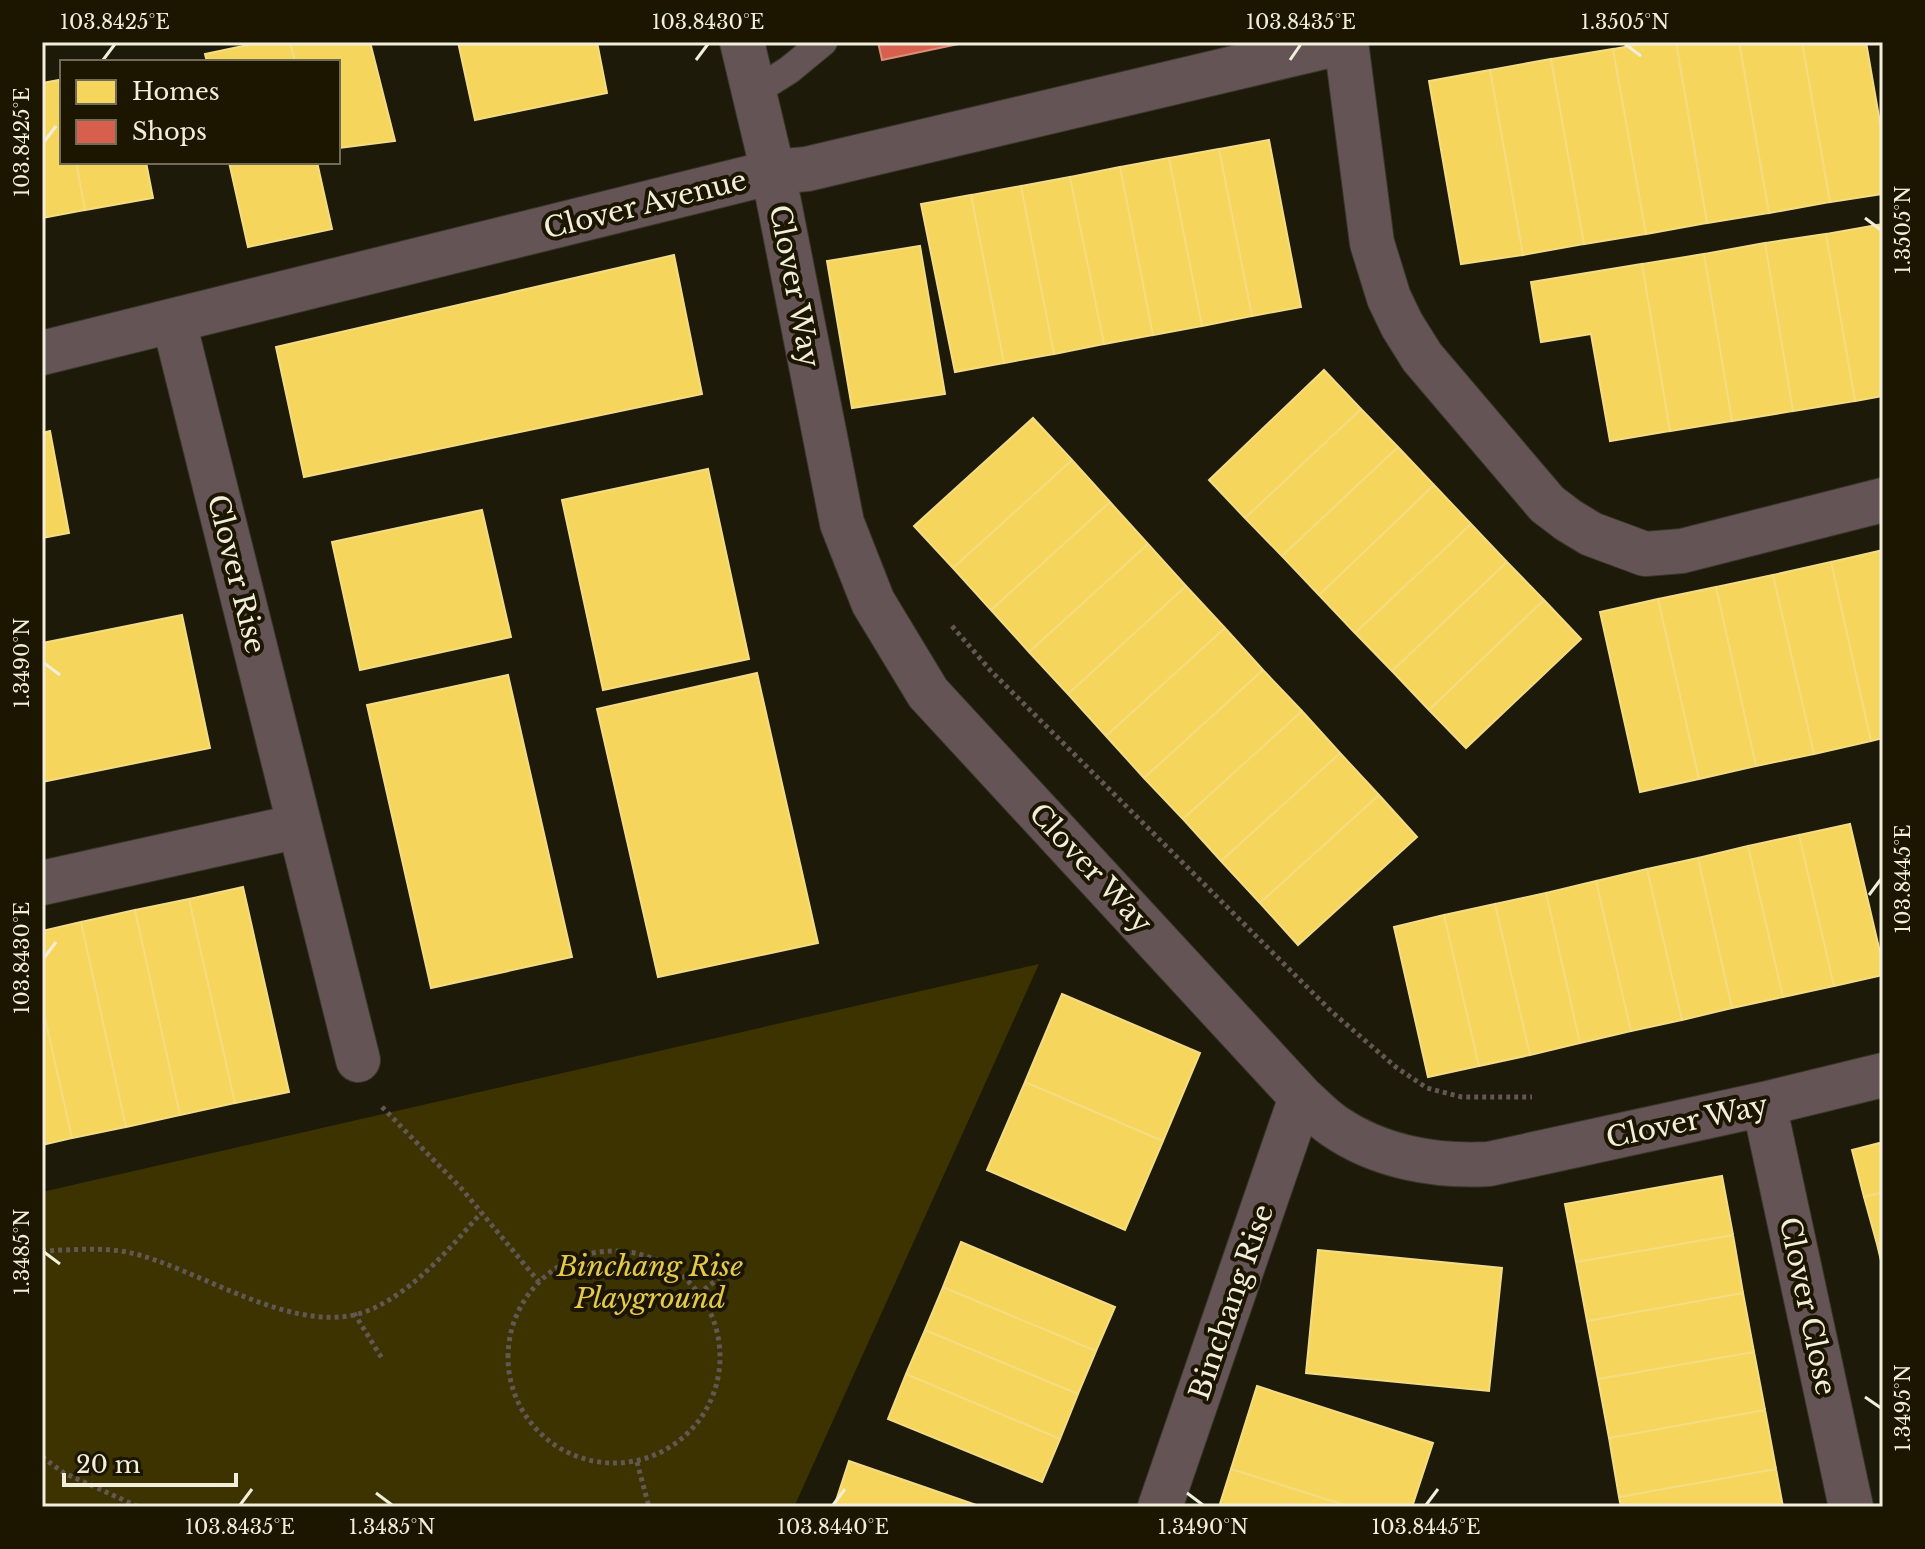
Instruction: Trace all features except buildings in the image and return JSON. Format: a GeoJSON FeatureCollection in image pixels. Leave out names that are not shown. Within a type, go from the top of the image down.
{"type":"FeatureCollection","features":[{"type":"Feature","properties":{"kind":"street","name":"Clover Way"},"geometry":{"type":"LineString","coordinates":[[742,42],[773,172],[842,523],[873,602],[928,693],[1301,1097],[1331,1124],[1355,1139],[1380,1150],[1428,1163],[1453,1166],[1489,1164],[1883,1075]]}},
{"type":"Feature","properties":{"kind":"street","name":"Clover Avenue"},"geometry":{"type":"LineString","coordinates":[[42,353],[773,172],[807,169],[1345,42]]}},
{"type":"Feature","properties":{"kind":"street"},"geometry":{"type":"LineString","coordinates":[[1345,42],[1372,243],[1389,298],[1422,357],[1547,504],[1591,534],[1629,549],[1660,554],[1883,500]]}},
{"type":"Feature","properties":{"kind":"street","name":"Clover Rise"},"geometry":{"type":"LineString","coordinates":[[174,322],[358,1060]]}},
{"type":"Feature","properties":{"kind":"street"},"geometry":{"type":"LineString","coordinates":[[42,883],[299,826]]}},
{"type":"Feature","properties":{"kind":"street","name":"Binchang Rise"},"geometry":{"type":"LineString","coordinates":[[1160,1507],[1301,1097]]}},
{"type":"Feature","properties":{"kind":"street","name":"Clover Close"},"geometry":{"type":"LineString","coordinates":[[1764,1104],[1851,1507]]}},
{"type":"Feature","properties":{"kind":"lane"},"geometry":{"type":"LineString","coordinates":[[754,92],[789,70],[823,42]]}},
{"type":"Feature","properties":{"kind":"path"},"geometry":{"type":"LineString","coordinates":[[946,618],[991,671],[1332,1012],[1397,1068],[1427,1088],[1462,1097],[1527,1098],[1542,1095]]}},
{"type":"Feature","properties":{"kind":"path"},"geometry":{"type":"LineString","coordinates":[[358,1060],[379,1103],[461,1188],[539,1282]]}},
{"type":"Feature","properties":{"kind":"path"},"geometry":{"type":"LineString","coordinates":[[42,1251],[97,1248],[129,1253],[297,1314],[325,1317],[370,1310],[407,1288],[438,1262],[481,1213]]}},
{"type":"Feature","properties":{"kind":"path"},"geometry":{"type":"LineString","coordinates":[[615,1251],[643,1255],[668,1266],[691,1284],[698,1294],[707,1306],[717,1333],[721,1361],[716,1388],[704,1414],[686,1436],[663,1451],[637,1461],[612,1463],[588,1460],[564,1450],[544,1437],[527,1418],[515,1397],[509,1372],[508,1348],[513,1323],[523,1301],[539,1282],[561,1265],[587,1254],[615,1251]]}},
{"type":"Feature","properties":{"kind":"path"},"geometry":{"type":"LineString","coordinates":[[698,1294],[734,1267]]}},
{"type":"Feature","properties":{"kind":"path"},"geometry":{"type":"LineString","coordinates":[[354,1313],[383,1360]]}},
{"type":"Feature","properties":{"kind":"path"},"geometry":{"type":"LineString","coordinates":[[42,1457],[64,1473],[139,1507]]}},
{"type":"Feature","properties":{"kind":"path"},"geometry":{"type":"LineString","coordinates":[[637,1461],[649,1507]]}},
{"type":"Feature","properties":{"kind":"green space","name":"Binchang Rise Playground"},"geometry":{"type":"Polygon","coordinates":[[[1039,964],[794,1507],[42,1507],[42,1192],[1039,964]]]}}]}
